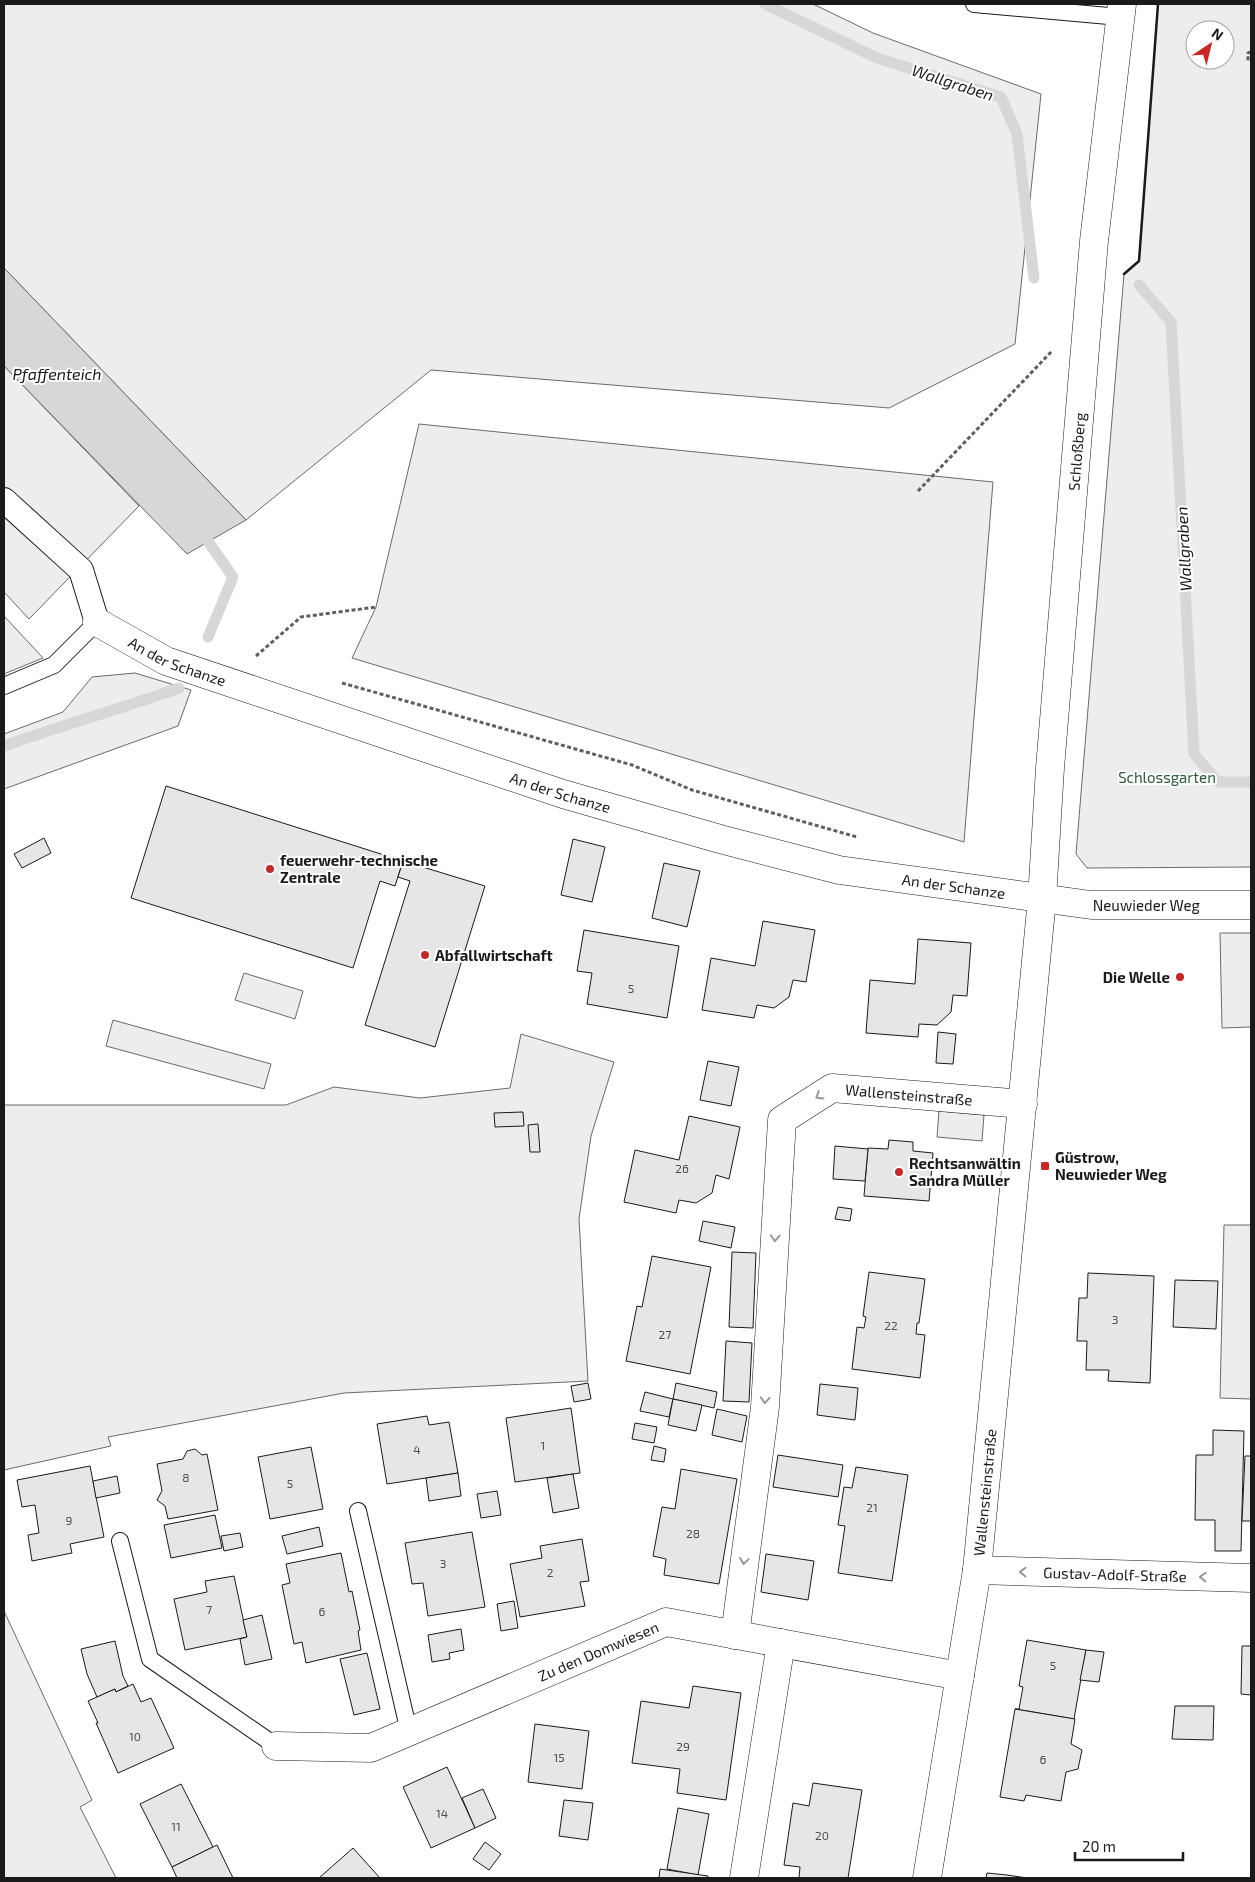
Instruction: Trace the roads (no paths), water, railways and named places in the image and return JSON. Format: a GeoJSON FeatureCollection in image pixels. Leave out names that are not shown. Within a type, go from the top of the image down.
{"type":"FeatureCollection","features":[{"type":"Feature","properties":{"kind":"street","name":"Schloßberg"},"geometry":{"type":"LineString","coordinates":[[1042,899],[1050,768],[1094,241],[1121,10]]}},
{"type":"Feature","properties":{"kind":"street"},"geometry":{"type":"LineString","coordinates":[[4,500],[81,570],[97,622]]}},
{"type":"Feature","properties":{"kind":"street","name":"An der Schanze"},"geometry":{"type":"LineString","coordinates":[[97,622],[166,661],[562,794],[622,812],[839,870],[1042,899]]}},
{"type":"Feature","properties":{"kind":"street","name":"Neuwieder Weg"},"geometry":{"type":"LineString","coordinates":[[1042,899],[1091,905],[1251,905]]}},
{"type":"Feature","properties":{"kind":"street","name":"Wallensteinstraße"},"geometry":{"type":"LineString","coordinates":[[927,1878],[977,1570],[1042,899]]}},
{"type":"Feature","properties":{"kind":"street","name":"Wallensteinstraße"},"geometry":{"type":"LineString","coordinates":[[734,1635],[765,1407],[782,1120],[832,1088],[1023,1104]]}},
{"type":"Feature","properties":{"kind":"street","name":"Gustav-Adolf-Straße"},"geometry":{"type":"LineString","coordinates":[[977,1570],[1251,1578]]}},
{"type":"Feature","properties":{"kind":"street","name":"Zu den Domwiesen"},"geometry":{"type":"LineString","coordinates":[[276,1746],[370,1748],[666,1622],[960,1676]]}},
{"type":"Feature","properties":{"kind":"street"},"geometry":{"type":"LineString","coordinates":[[744,1878],[781,1643]]}},
{"type":"Feature","properties":{"kind":"lane"},"geometry":{"type":"LineString","coordinates":[[974,4],[1121,10]]}},
{"type":"Feature","properties":{"kind":"lane"},"geometry":{"type":"LineString","coordinates":[[4,686],[54,665],[97,622]]}},
{"type":"Feature","properties":{"kind":"lane"},"geometry":{"type":"LineString","coordinates":[[358,1511],[409,1732]]}},
{"type":"Feature","properties":{"kind":"lane"},"geometry":{"type":"LineString","coordinates":[[120,1541],[150,1659],[276,1746]]}},
{"type":"Feature","properties":{"kind":"water","name":"Pfaffenteich"},"geometry":{"type":"Polygon","coordinates":[[[4,268],[246,520],[187,554],[4,366],[4,268]]]}},
{"type":"Feature","properties":{"kind":"waterway","name":"Wallgraben"},"geometry":{"type":"LineString","coordinates":[[765,4],[877,58],[1001,97],[1017,134],[1034,278]]}},
{"type":"Feature","properties":{"kind":"waterway","name":"Wallgraben"},"geometry":{"type":"LineString","coordinates":[[1139,285],[1171,322],[1194,754],[1218,782],[1251,782]]}},
{"type":"Feature","properties":{"kind":"waterway"},"geometry":{"type":"LineString","coordinates":[[200,530],[233,577],[208,637]]}},
{"type":"Feature","properties":{"kind":"waterway"},"geometry":{"type":"LineString","coordinates":[[4,746],[179,688]]}},
{"type":"Feature","properties":{"kind":"place","name":"feuerwehr-technische Zentrale"},"geometry":{"type":"Point","coordinates":[270,869]}},
{"type":"Feature","properties":{"kind":"place","name":"Abfallwirtschaft"},"geometry":{"type":"Point","coordinates":[425,955]}},
{"type":"Feature","properties":{"kind":"place","name":"Die Welle"},"geometry":{"type":"Point","coordinates":[1180,977]}},
{"type":"Feature","properties":{"kind":"place","name":"Güstrow, Neuwieder Weg"},"geometry":{"type":"Point","coordinates":[1045,1166]}},
{"type":"Feature","properties":{"kind":"place","name":"Rechtsanwältin Sandra Müller"},"geometry":{"type":"Point","coordinates":[899,1172]}},
{"type":"Feature","properties":{"kind":"park label","name":"Schlossgarten"},"geometry":{"type":"Point","coordinates":[1167,777]}}]}
